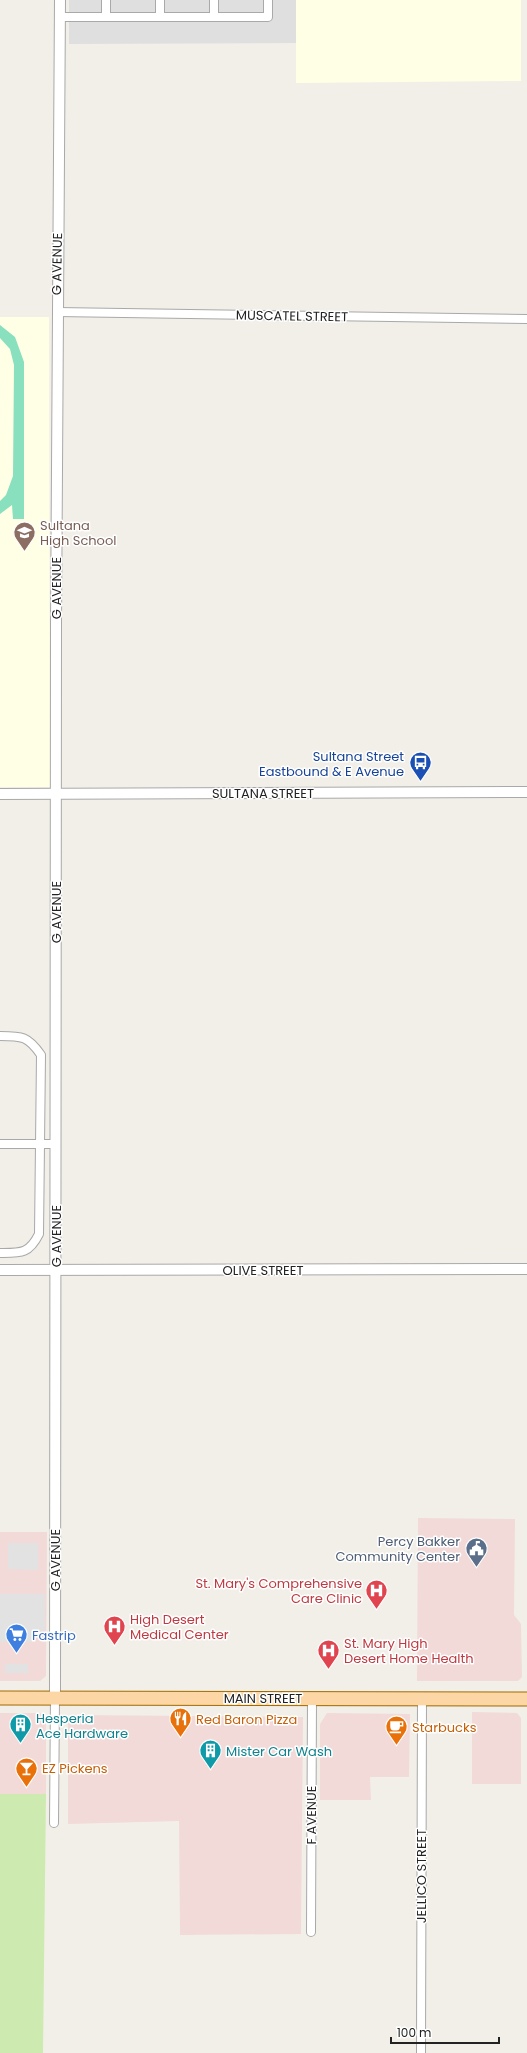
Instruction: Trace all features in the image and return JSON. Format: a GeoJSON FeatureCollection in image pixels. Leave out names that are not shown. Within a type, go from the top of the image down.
{"type":"FeatureCollection","features":[{"type":"Feature","properties":{"kind":"main road","name":"MAIN STREET"},"geometry":{"type":"LineString","coordinates":[[0,1698],[527,1699]]}},
{"type":"Feature","properties":{"kind":"street","name":"G AVENUE"},"geometry":{"type":"LineString","coordinates":[[54,1823],[57,312],[60,0]]}},
{"type":"Feature","properties":{"kind":"street"},"geometry":{"type":"LineString","coordinates":[[106,0],[106,17]]}},
{"type":"Feature","properties":{"kind":"street"},"geometry":{"type":"LineString","coordinates":[[160,0],[160,17]]}},
{"type":"Feature","properties":{"kind":"street"},"geometry":{"type":"LineString","coordinates":[[214,0],[214,17]]}},
{"type":"Feature","properties":{"kind":"street"},"geometry":{"type":"LineString","coordinates":[[60,17],[268,17],[268,0]]}},
{"type":"Feature","properties":{"kind":"street","name":"MUSCATEL STREET"},"geometry":{"type":"LineString","coordinates":[[57,312],[527,319]]}},
{"type":"Feature","properties":{"kind":"street","name":"SULTANA STREET"},"geometry":{"type":"LineString","coordinates":[[0,794],[527,792]]}},
{"type":"Feature","properties":{"kind":"street"},"geometry":{"type":"LineString","coordinates":[[0,1036],[18,1036],[32,1042],[41,1055],[39,1234],[33,1246],[18,1253],[0,1252]]}},
{"type":"Feature","properties":{"kind":"street"},"geometry":{"type":"LineString","coordinates":[[0,1144],[56,1144]]}},
{"type":"Feature","properties":{"kind":"street","name":"OLIVE STREET"},"geometry":{"type":"LineString","coordinates":[[0,1270],[527,1269]]}},
{"type":"Feature","properties":{"kind":"street","name":"F AVENUE"},"geometry":{"type":"LineString","coordinates":[[310,1932],[312,1698]]}},
{"type":"Feature","properties":{"kind":"street","name":"JELLICO STREET"},"geometry":{"type":"LineString","coordinates":[[421,2053],[422,1698]]}},
{"type":"Feature","properties":{"kind":"shaded area"},"geometry":{"type":"Polygon","coordinates":[[[69,0],[296,0],[296,43],[69,44],[69,0]]]}},
{"type":"Feature","properties":{"kind":"shaded area"},"geometry":{"type":"Polygon","coordinates":[[[296,0],[521,0],[521,81],[296,83],[296,0]]]}},
{"type":"Feature","properties":{"kind":"shaded area","name":"Sultana High School"},"geometry":{"type":"Polygon","coordinates":[[[0,317],[49,317],[50,787],[0,787],[0,317]]]}},
{"type":"Feature","properties":{"kind":"shaded area"},"geometry":{"type":"Polygon","coordinates":[[[418,1518],[515,1519],[514,1615],[521,1624],[522,1677],[518,1681],[417,1681],[418,1518]]]}},
{"type":"Feature","properties":{"kind":"shaded area"},"geometry":{"type":"Polygon","coordinates":[[[0,1532],[47,1532],[46,1676],[40,1681],[0,1681],[0,1532]]]}},
{"type":"Feature","properties":{"kind":"shaded area"},"geometry":{"type":"Polygon","coordinates":[[[8,1543],[38,1543],[38,1570],[8,1569],[8,1543]]]}},
{"type":"Feature","properties":{"kind":"shaded area"},"geometry":{"type":"Polygon","coordinates":[[[0,1594],[45,1594],[45,1631],[32,1631],[32,1642],[0,1642],[0,1594]]]}},
{"type":"Feature","properties":{"kind":"shaded area"},"geometry":{"type":"Polygon","coordinates":[[[5,1664],[28,1664],[28,1673],[5,1673],[5,1664]]]}},
{"type":"Feature","properties":{"kind":"shaded area"},"geometry":{"type":"Polygon","coordinates":[[[472,1712],[517,1713],[521,1718],[521,1784],[472,1784],[472,1712]]]}},
{"type":"Feature","properties":{"kind":"shaded area"},"geometry":{"type":"Polygon","coordinates":[[[0,1713],[41,1713],[46,1720],[46,1794],[0,1794],[0,1713]]]}},
{"type":"Feature","properties":{"kind":"shaded area"},"geometry":{"type":"Polygon","coordinates":[[[327,1713],[410,1714],[409,1777],[370,1777],[371,1800],[320,1800],[320,1724],[327,1713]]]}},
{"type":"Feature","properties":{"kind":"shaded area"},"geometry":{"type":"Polygon","coordinates":[[[72,1715],[303,1717],[301,1934],[180,1935],[179,1821],[68,1824],[68,1719],[72,1715]]]}},
{"type":"Feature","properties":{"kind":"green space"},"geometry":{"type":"Polygon","coordinates":[[[0,325],[15,337],[24,362],[24,519],[13,519],[12,505],[0,514],[0,501],[6,495],[13,476],[14,365],[10,349],[0,338],[0,325]]]}},
{"type":"Feature","properties":{"kind":"green space"},"geometry":{"type":"Polygon","coordinates":[[[0,1794],[46,1794],[43,2053],[0,2053],[0,1794]]]}},
{"type":"Feature","properties":{"kind":"place","name":"Sultana High School"},"geometry":{"type":"Point","coordinates":[25,552]}},
{"type":"Feature","properties":{"kind":"place","name":"Sultana Street Eastbound & E Avenue"},"geometry":{"type":"Point","coordinates":[420,782]}},
{"type":"Feature","properties":{"kind":"place","name":"Percy Bakker Community Center"},"geometry":{"type":"Point","coordinates":[476,1568]}},
{"type":"Feature","properties":{"kind":"place","name":"St. Mary's Comprehensive Care Clinic"},"geometry":{"type":"Point","coordinates":[377,1610]}},
{"type":"Feature","properties":{"kind":"place","name":"High Desert Medical Center"},"geometry":{"type":"Point","coordinates":[115,1646]}},
{"type":"Feature","properties":{"kind":"place","name":"Fastrip"},"geometry":{"type":"Point","coordinates":[16,1654]}},
{"type":"Feature","properties":{"kind":"place","name":"St. Mary High Desert Home Health"},"geometry":{"type":"Point","coordinates":[328,1670]}},
{"type":"Feature","properties":{"kind":"place","name":"Red Baron Pizza"},"geometry":{"type":"Point","coordinates":[180,1738]}},
{"type":"Feature","properties":{"kind":"place","name":"Hesperia Ace Hardware"},"geometry":{"type":"Point","coordinates":[20,1744]}},
{"type":"Feature","properties":{"kind":"place","name":"Starbucks"},"geometry":{"type":"Point","coordinates":[396,1746]}},
{"type":"Feature","properties":{"kind":"place","name":"Mister Car Wash"},"geometry":{"type":"Point","coordinates":[210,1770]}},
{"type":"Feature","properties":{"kind":"place","name":"EZ Pickens"},"geometry":{"type":"Point","coordinates":[26,1788]}}]}
